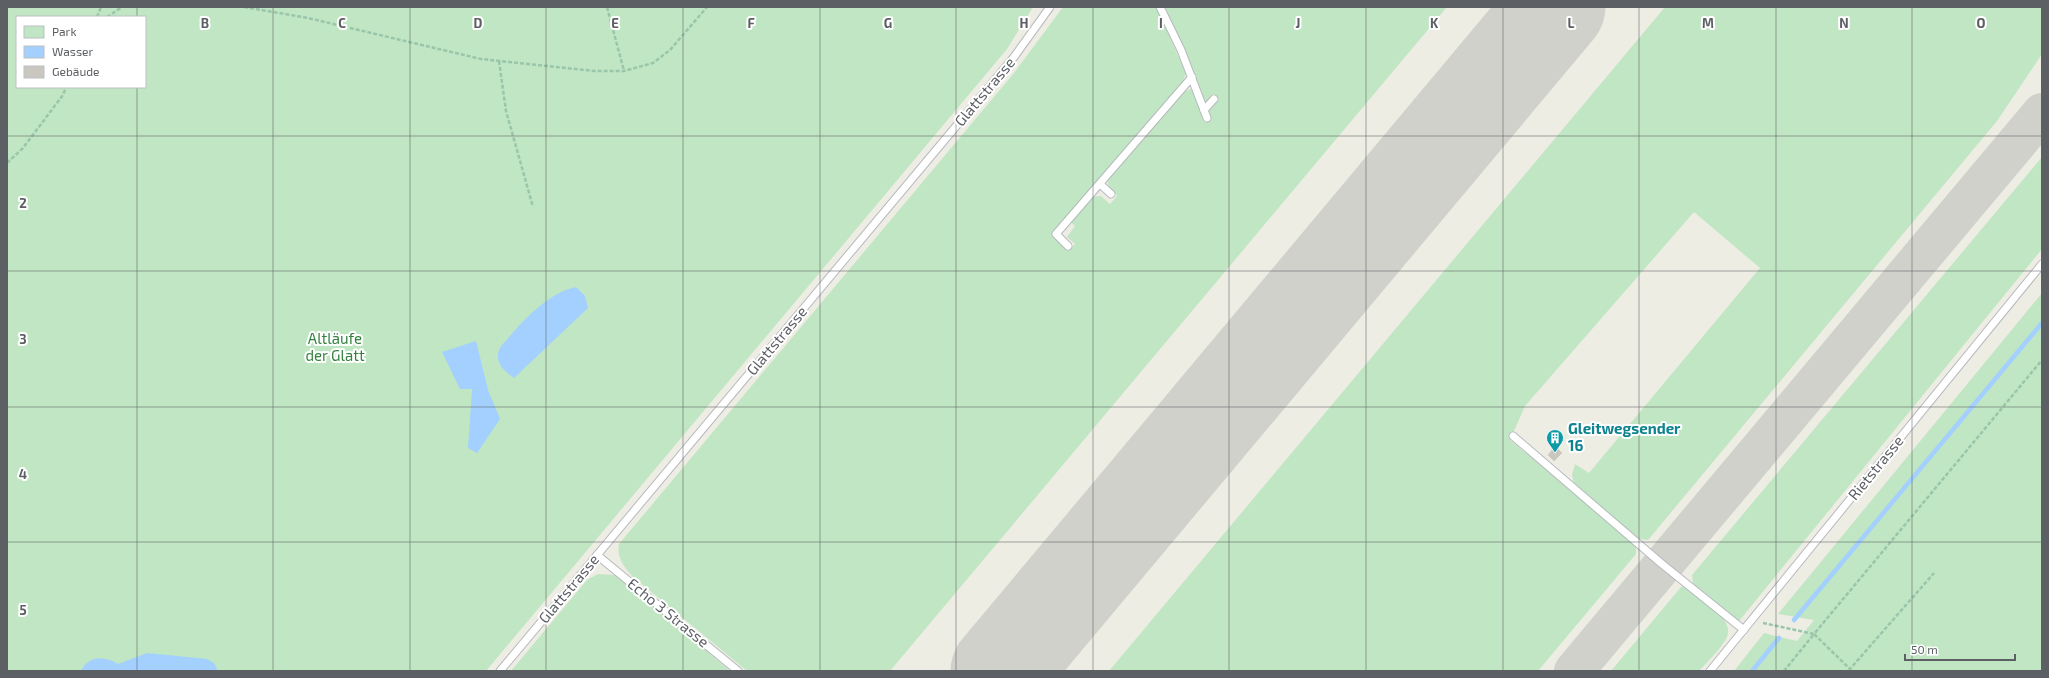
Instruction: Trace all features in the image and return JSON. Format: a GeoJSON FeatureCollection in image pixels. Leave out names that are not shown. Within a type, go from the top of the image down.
{"type":"FeatureCollection","features":[{"type":"Feature","properties":{"kind":"lane","name":"Glattstrasse"},"geometry":{"type":"LineString","coordinates":[[500,671],[1014,57],[1050,7]]}},
{"type":"Feature","properties":{"kind":"lane"},"geometry":{"type":"LineString","coordinates":[[1160,7],[1192,77],[1207,118]]}},
{"type":"Feature","properties":{"kind":"lane"},"geometry":{"type":"LineString","coordinates":[[1068,246],[1056,234],[1192,77]]}},
{"type":"Feature","properties":{"kind":"lane"},"geometry":{"type":"LineString","coordinates":[[1204,110],[1214,99]]}},
{"type":"Feature","properties":{"kind":"lane"},"geometry":{"type":"LineString","coordinates":[[1100,184],[1111,194]]}},
{"type":"Feature","properties":{"kind":"lane","name":"Rietstrasse"},"geometry":{"type":"LineString","coordinates":[[1710,671],[2042,264]]}},
{"type":"Feature","properties":{"kind":"lane"},"geometry":{"type":"LineString","coordinates":[[1513,436],[1650,554],[1744,630]]}},
{"type":"Feature","properties":{"kind":"lane","name":"Echo 3 Strasse"},"geometry":{"type":"LineString","coordinates":[[597,555],[738,671]]}},
{"type":"Feature","properties":{"kind":"path"},"geometry":{"type":"LineString","coordinates":[[108,16],[122,7]]}},
{"type":"Feature","properties":{"kind":"path"},"geometry":{"type":"LineString","coordinates":[[244,7],[308,18],[481,59],[594,71],[624,71],[653,63],[670,50],[707,7]]}},
{"type":"Feature","properties":{"kind":"path"},"geometry":{"type":"LineString","coordinates":[[608,7],[624,71]]}},
{"type":"Feature","properties":{"kind":"path"},"geometry":{"type":"LineString","coordinates":[[499,61],[506,111],[533,206]]}},
{"type":"Feature","properties":{"kind":"path"},"geometry":{"type":"LineString","coordinates":[[7,163],[23,148],[63,95],[66,88]]}},
{"type":"Feature","properties":{"kind":"path"},"geometry":{"type":"LineString","coordinates":[[1784,671],[2042,360]]}},
{"type":"Feature","properties":{"kind":"path"},"geometry":{"type":"LineString","coordinates":[[1752,620],[1814,634],[1850,669],[1934,572]]}},
{"type":"Feature","properties":{"kind":"green space","name":"Altläufe der Glatt"},"geometry":{"type":"Polygon","coordinates":[[[7,7],[1033,7],[1007,49],[486,671],[7,671],[7,7]]]}},
{"type":"Feature","properties":{"kind":"green space"},"geometry":{"type":"Polygon","coordinates":[[[1063,7],[1156,7],[1186,73],[1182,84],[1051,235],[1069,251],[1075,244],[1067,237],[1075,226],[1070,222],[1091,197],[1101,196],[1110,204],[1117,196],[1109,186],[1108,178],[1182,93],[1190,89],[1193,91],[1204,122],[1210,120],[1208,111],[1218,99],[1213,94],[1205,104],[1184,50],[1163,7],[1447,7],[890,671],[747,671],[632,576],[620,557],[618,548],[619,544],[1014,73],[1063,7]]]}},
{"type":"Feature","properties":{"kind":"green space"},"geometry":{"type":"Polygon","coordinates":[[[1665,7],[2042,7],[2042,54],[1997,121],[1648,540],[1639,539],[1574,484],[1572,475],[1575,464],[1589,473],[1760,268],[1694,212],[1525,406],[1510,440],[1631,542],[1636,548],[1636,554],[1538,671],[1109,671],[1665,7]]]}},
{"type":"Feature","properties":{"kind":"green space"},"geometry":{"type":"Polygon","coordinates":[[[2042,157],[2042,249],[1739,621],[1693,584],[1692,575],[2042,157]]]}},
{"type":"Feature","properties":{"kind":"green space"},"geometry":{"type":"Polygon","coordinates":[[[2042,293],[2042,671],[1734,671],[1764,633],[1797,641],[1814,620],[1778,614],[2042,293]]]}},
{"type":"Feature","properties":{"kind":"green space"},"geometry":{"type":"Polygon","coordinates":[[[598,574],[615,575],[624,581],[730,671],[511,671],[587,580],[598,574]]]}},
{"type":"Feature","properties":{"kind":"green space"},"geometry":{"type":"Polygon","coordinates":[[[1681,587],[1685,587],[1706,602],[1721,616],[1726,623],[1728,630],[1727,637],[1718,650],[1699,671],[1611,671],[1681,587]]]}},
{"type":"Feature","properties":{"kind":"water"},"geometry":{"type":"Polygon","coordinates":[[[576,287],[585,296],[588,308],[514,378],[511,376],[504,370],[499,362],[498,353],[502,345],[531,313],[557,294],[576,287]]]}},
{"type":"Feature","properties":{"kind":"water"},"geometry":{"type":"Polygon","coordinates":[[[476,341],[488,390],[500,419],[477,453],[468,448],[472,389],[460,389],[442,352],[476,341]]]}},
{"type":"Feature","properties":{"kind":"water"},"geometry":{"type":"Polygon","coordinates":[[[147,653],[207,659],[214,663],[217,669],[216,671],[81,671],[88,662],[97,658],[107,659],[118,664],[147,653]]]}},
{"type":"Feature","properties":{"kind":"building","name":"Gleitwegsender 16"},"geometry":{"type":"Polygon","coordinates":[[[1555,446],[1562,453],[1554,461],[1548,455],[1555,446]]]}},
{"type":"Feature","properties":{"kind":"waterway"},"geometry":{"type":"LineString","coordinates":[[1794,620],[2042,323]]}},
{"type":"Feature","properties":{"kind":"waterway"},"geometry":{"type":"LineString","coordinates":[[1752,671],[1779,638]]}},
{"type":"Feature","properties":{"kind":"taxiway"},"geometry":{"type":"LineString","coordinates":[[1574,671],[2042,113]]}},
{"type":"Feature","properties":{"kind":"runway"},"geometry":{"type":"LineString","coordinates":[[1000,671],[1556,7]]}},
{"type":"Feature","properties":{"kind":"place","name":"Gleitwegsender 16"},"geometry":{"type":"Point","coordinates":[1555,453]}}]}
